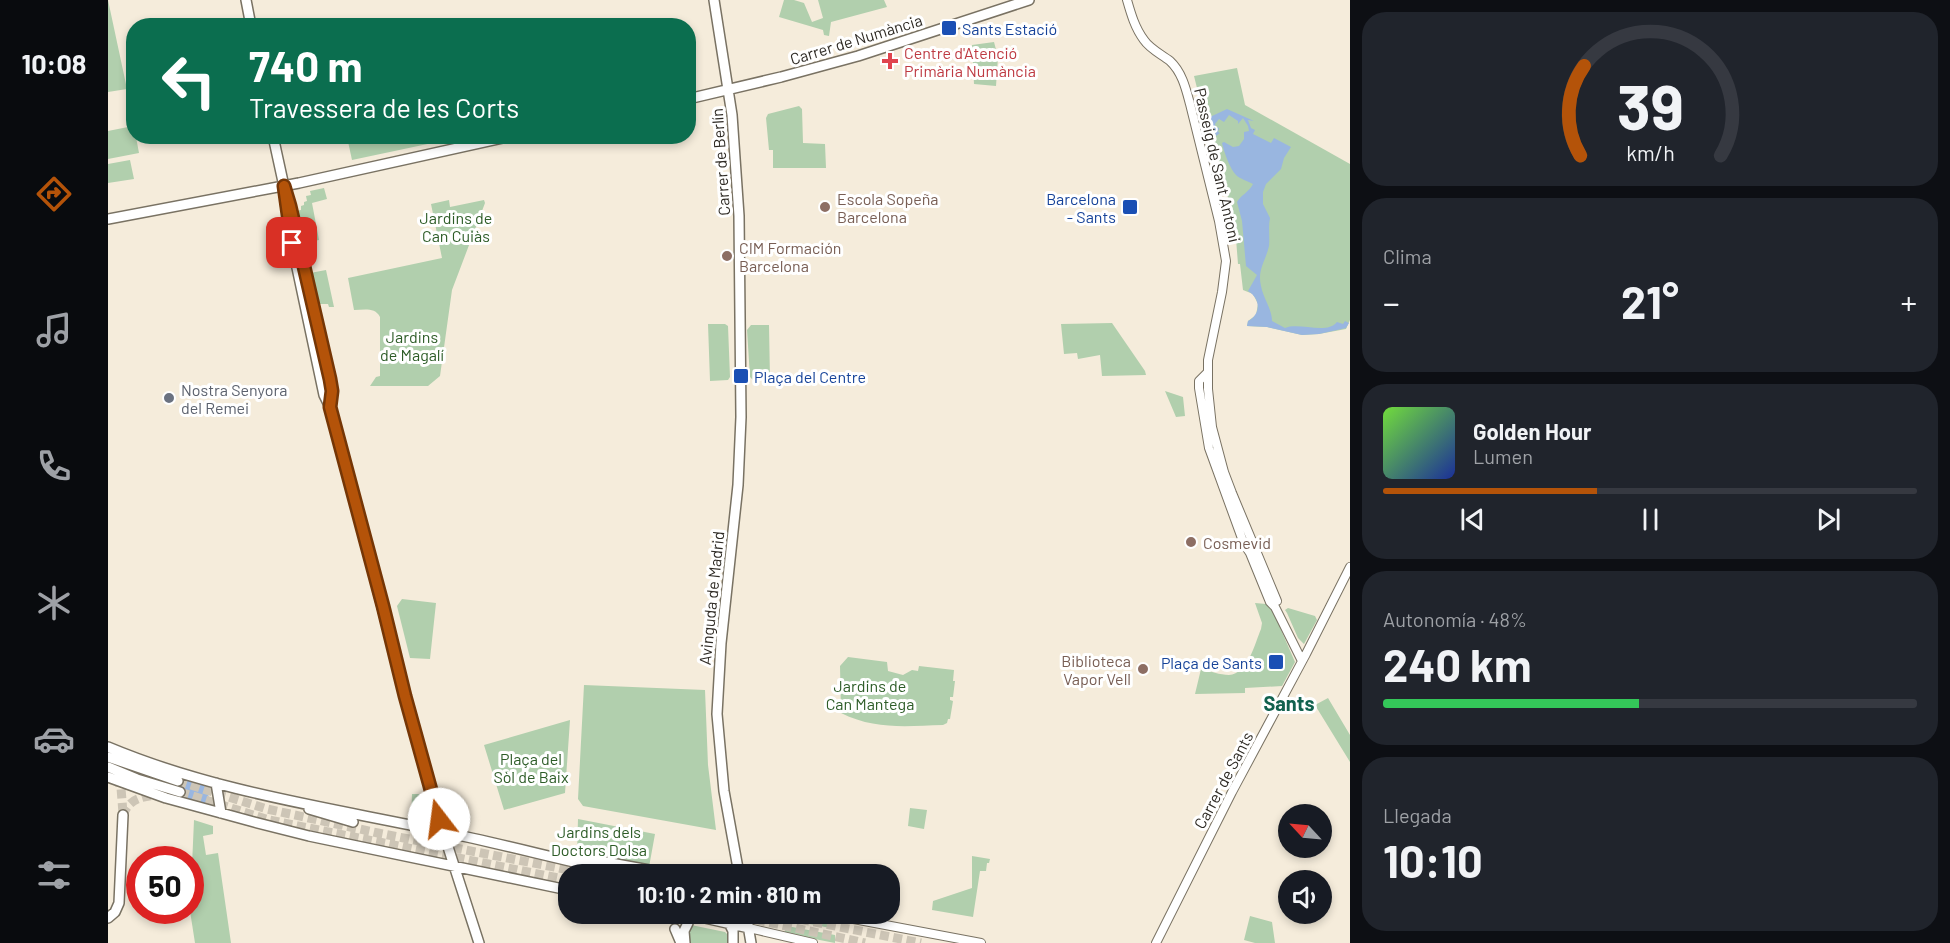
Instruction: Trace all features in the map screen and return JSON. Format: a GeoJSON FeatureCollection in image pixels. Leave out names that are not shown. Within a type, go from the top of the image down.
{"type":"FeatureCollection","features":[{"type":"Feature","properties":{"kind":"main road"},"geometry":{"type":"LineString","coordinates":[[246,0],[249,18]]}},
{"type":"Feature","properties":{"kind":"main road","name":"Carrer de Berlín"},"geometry":{"type":"LineString","coordinates":[[714,0],[729,89],[736,158],[740,216],[740,322]]}},
{"type":"Feature","properties":{"kind":"main road","name":"Carrer de Numància"},"geometry":{"type":"LineString","coordinates":[[696,97],[858,56],[1029,0]]}},
{"type":"Feature","properties":{"kind":"main road"},"geometry":{"type":"LineString","coordinates":[[275,144],[330,379],[332,391],[330,407],[405,696],[479,943]]}},
{"type":"Feature","properties":{"kind":"main road"},"geometry":{"type":"LineString","coordinates":[[108,219],[284,186],[476,144]]}},
{"type":"Feature","properties":{"kind":"main road","name":"Avinguda de Madrid"},"geometry":{"type":"LineString","coordinates":[[737,864],[722,774],[717,714],[721,643],[738,485],[741,417],[740,322]]}},
{"type":"Feature","properties":{"kind":"main road"},"geometry":{"type":"LineString","coordinates":[[108,747],[216,783],[584,864]]}},
{"type":"Feature","properties":{"kind":"main road"},"geometry":{"type":"LineString","coordinates":[[108,752],[139,759]]}},
{"type":"Feature","properties":{"kind":"main road"},"geometry":{"type":"LineString","coordinates":[[108,757],[178,782]]}},
{"type":"Feature","properties":{"kind":"main road"},"geometry":{"type":"LineString","coordinates":[[108,767],[137,779],[180,792]]}},
{"type":"Feature","properties":{"kind":"main road"},"geometry":{"type":"LineString","coordinates":[[108,772],[143,790]]}},
{"type":"Feature","properties":{"kind":"main road"},"geometry":{"type":"LineString","coordinates":[[108,777],[221,813],[309,836],[558,888]]}},
{"type":"Feature","properties":{"kind":"main road"},"geometry":{"type":"LineString","coordinates":[[216,783],[221,813]]}},
{"type":"Feature","properties":{"kind":"main road"},"geometry":{"type":"LineString","coordinates":[[249,791],[352,822]]}},
{"type":"Feature","properties":{"kind":"main road"},"geometry":{"type":"LineString","coordinates":[[108,918],[115,912],[119,903],[123,815]]}},
{"type":"Feature","properties":{"kind":"main road"},"geometry":{"type":"LineString","coordinates":[[542,854],[554,853],[616,864]]}},
{"type":"Feature","properties":{"kind":"main road"},"geometry":{"type":"LineString","coordinates":[[683,943],[686,924]]}},
{"type":"Feature","properties":{"kind":"main road"},"geometry":{"type":"LineString","coordinates":[[730,924],[733,931],[733,943]]}},
{"type":"Feature","properties":{"kind":"main road"},"geometry":{"type":"LineString","coordinates":[[733,924],[749,928]]}},
{"type":"Feature","properties":{"kind":"main road"},"geometry":{"type":"LineString","coordinates":[[748,924],[751,943]]}},
{"type":"Feature","properties":{"kind":"main road"},"geometry":{"type":"LineString","coordinates":[[675,929],[683,943]]}},
{"type":"Feature","properties":{"kind":"street","name":"Passeig de Sant Antoni"},"geometry":{"type":"LineString","coordinates":[[1127,0],[1140,34],[1147,44],[1178,70],[1190,104],[1219,221],[1226,261],[1224,282],[1209,350],[1207,373],[1212,427],[1224,472],[1277,601]]}},
{"type":"Feature","properties":{"kind":"street"},"geometry":{"type":"LineString","coordinates":[[1207,373],[1199,381],[1209,448],[1215,467],[1244,544],[1270,602],[1275,607],[1302,661]]}},
{"type":"Feature","properties":{"kind":"street","name":"Carrer de Sants"},"geometry":{"type":"LineString","coordinates":[[1156,943],[1350,567]]}},
{"type":"Feature","properties":{"kind":"street"},"geometry":{"type":"LineString","coordinates":[[880,924],[981,943]]}},
{"type":"Feature","properties":{"kind":"street"},"geometry":{"type":"LineString","coordinates":[[749,928],[813,943]]}},
{"type":"Feature","properties":{"kind":"green space"},"geometry":{"type":"Polygon","coordinates":[[[108,0],[126,89],[108,92],[108,0]]]}},
{"type":"Feature","properties":{"kind":"green space"},"geometry":{"type":"Polygon","coordinates":[[[784,0],[804,3],[812,22],[823,18],[818,0],[884,0],[887,7],[831,22],[829,36],[824,35],[823,30],[779,17],[784,0]]]}},
{"type":"Feature","properties":{"kind":"green space"},"geometry":{"type":"Polygon","coordinates":[[[994,42],[998,57],[996,86],[974,84],[972,45],[994,42]]]}},
{"type":"Feature","properties":{"kind":"green space"},"geometry":{"type":"Polygon","coordinates":[[[1237,68],[1245,105],[1350,164],[1350,320],[1346,329],[1302,335],[1267,327],[1247,326],[1248,321],[1256,315],[1258,304],[1253,294],[1243,290],[1235,226],[1209,122],[1203,112],[1194,76],[1237,68]]]}},
{"type":"Feature","properties":{"kind":"green space"},"geometry":{"type":"Polygon","coordinates":[[[799,106],[802,109],[803,143],[825,144],[826,168],[773,168],[773,150],[769,150],[766,118],[768,114],[799,106]]]}},
{"type":"Feature","properties":{"kind":"green space"},"geometry":{"type":"Polygon","coordinates":[[[126,127],[126,144],[137,144],[139,153],[108,159],[108,131],[126,127]]]}},
{"type":"Feature","properties":{"kind":"green space"},"geometry":{"type":"Polygon","coordinates":[[[349,144],[428,144],[352,160],[349,144]]]}},
{"type":"Feature","properties":{"kind":"green space"},"geometry":{"type":"Polygon","coordinates":[[[130,160],[134,179],[108,183],[108,164],[130,160]]]}},
{"type":"Feature","properties":{"kind":"green space"},"geometry":{"type":"Polygon","coordinates":[[[324,188],[327,199],[312,203],[319,240],[304,243],[296,211],[301,210],[301,206],[307,201],[306,196],[311,195],[310,191],[324,188]]]}},
{"type":"Feature","properties":{"kind":"green space"},"geometry":{"type":"Polygon","coordinates":[[[449,200],[450,207],[484,200],[485,203],[452,290],[440,376],[428,386],[370,386],[376,377],[380,376],[380,317],[372,310],[354,310],[348,278],[442,258],[431,204],[449,200]]]}},
{"type":"Feature","properties":{"kind":"green space"},"geometry":{"type":"Polygon","coordinates":[[[326,270],[334,307],[320,304],[316,298],[310,273],[326,270]]]}},
{"type":"Feature","properties":{"kind":"green space"},"geometry":{"type":"Polygon","coordinates":[[[1112,323],[1146,375],[1102,376],[1100,355],[1078,359],[1077,353],[1064,354],[1061,324],[1112,323]]]}},
{"type":"Feature","properties":{"kind":"green space","name":"Plaça del Centre"},"geometry":{"type":"Polygon","coordinates":[[[708,324],[728,326],[730,377],[728,380],[710,381],[708,324]]]}},
{"type":"Feature","properties":{"kind":"green space","name":"Plaça del Centre"},"geometry":{"type":"Polygon","coordinates":[[[751,325],[769,325],[770,380],[753,380],[750,377],[747,330],[751,325]]]}},
{"type":"Feature","properties":{"kind":"green space"},"geometry":{"type":"Polygon","coordinates":[[[1165,391],[1183,397],[1185,416],[1176,417],[1165,391]]]}},
{"type":"Feature","properties":{"kind":"green space"},"geometry":{"type":"Polygon","coordinates":[[[402,599],[436,603],[430,659],[410,658],[397,606],[402,599]]]}},
{"type":"Feature","properties":{"kind":"green space","name":"Plaça de Sants"},"geometry":{"type":"Polygon","coordinates":[[[1255,603],[1266,604],[1272,609],[1295,662],[1282,686],[1245,688],[1245,693],[1195,694],[1201,669],[1229,675],[1236,673],[1246,664],[1262,623],[1255,603]]]}},
{"type":"Feature","properties":{"kind":"green space","name":"Plaça de Sants"},"geometry":{"type":"Polygon","coordinates":[[[1288,608],[1315,616],[1317,620],[1304,644],[1298,638],[1285,610],[1288,608]]]}},
{"type":"Feature","properties":{"kind":"green space","name":"Jardins de Can Mantega"},"geometry":{"type":"Polygon","coordinates":[[[848,657],[887,662],[888,671],[903,675],[912,670],[918,671],[919,666],[954,670],[953,681],[955,681],[953,697],[950,697],[953,701],[950,719],[943,725],[891,726],[866,722],[841,713],[840,666],[848,657]]]}},
{"type":"Feature","properties":{"kind":"green space"},"geometry":{"type":"Polygon","coordinates":[[[584,685],[705,690],[708,765],[716,830],[583,806],[578,799],[584,685]]]}},
{"type":"Feature","properties":{"kind":"green space"},"geometry":{"type":"Polygon","coordinates":[[[1328,698],[1350,735],[1350,762],[1315,705],[1328,698]]]}},
{"type":"Feature","properties":{"kind":"green space","name":"Plaça del Sòl de Baix"},"geometry":{"type":"Polygon","coordinates":[[[570,720],[565,793],[504,810],[484,745],[570,720]]]}},
{"type":"Feature","properties":{"kind":"green space"},"geometry":{"type":"Polygon","coordinates":[[[412,794],[420,794],[425,813],[417,822],[417,812],[413,812],[411,820],[412,794]]]}},
{"type":"Feature","properties":{"kind":"green space"},"geometry":{"type":"Polygon","coordinates":[[[910,808],[927,810],[924,829],[908,826],[910,808]]]}},
{"type":"Feature","properties":{"kind":"green space","name":"Jardins dels Doctors Dolsa"},"geometry":{"type":"Polygon","coordinates":[[[578,819],[655,834],[650,864],[632,864],[577,854],[578,819]]]}},
{"type":"Feature","properties":{"kind":"green space"},"geometry":{"type":"Polygon","coordinates":[[[194,820],[213,826],[213,834],[203,836],[206,855],[218,853],[231,943],[195,943],[192,924],[204,924],[204,846],[193,846],[194,820]]]}},
{"type":"Feature","properties":{"kind":"green space"},"geometry":{"type":"Polygon","coordinates":[[[972,856],[990,859],[986,871],[980,871],[973,917],[932,910],[933,901],[972,888],[972,856]]]}},
{"type":"Feature","properties":{"kind":"green space"},"geometry":{"type":"Polygon","coordinates":[[[1250,916],[1272,922],[1275,943],[1255,943],[1244,940],[1250,916]]]}},
{"type":"Feature","properties":{"kind":"green space"},"geometry":{"type":"Polygon","coordinates":[[[810,924],[832,924],[830,928],[810,924]]]}},
{"type":"Feature","properties":{"kind":"green space"},"geometry":{"type":"Polygon","coordinates":[[[691,925],[725,932],[729,936],[729,943],[689,943],[688,931],[691,925]]]}},
{"type":"Feature","properties":{"kind":"green space"},"geometry":{"type":"Polygon","coordinates":[[[787,926],[835,935],[835,943],[784,933],[787,926]]]}},
{"type":"Feature","properties":{"kind":"water"},"geometry":{"type":"Polygon","coordinates":[[[1227,109],[1254,121],[1248,120],[1251,128],[1255,130],[1253,134],[1271,143],[1274,138],[1291,147],[1284,158],[1281,169],[1266,184],[1263,192],[1263,204],[1270,218],[1268,251],[1260,280],[1272,321],[1285,328],[1298,326],[1327,328],[1337,322],[1343,324],[1345,321],[1349,323],[1346,328],[1302,335],[1267,327],[1247,326],[1258,306],[1255,298],[1248,291],[1257,275],[1246,266],[1242,221],[1237,202],[1253,184],[1236,175],[1222,143],[1233,147],[1239,146],[1244,139],[1244,132],[1249,131],[1243,118],[1238,124],[1238,121],[1229,115],[1224,122],[1219,119],[1215,124],[1220,133],[1216,136],[1210,117],[1227,109]]]}},
{"type":"Feature","properties":{"kind":"water"},"geometry":{"type":"Polygon","coordinates":[[[178,777],[207,786],[210,806],[181,798],[178,777]]]}},
{"type":"Feature","properties":{"kind":"tunnel"},"geometry":{"type":"LineString","coordinates":[[116,777],[121,788],[123,813]]}},
{"type":"Feature","properties":{"kind":"tunnel"},"geometry":{"type":"LineString","coordinates":[[178,781],[267,809],[558,868]]}},
{"type":"Feature","properties":{"kind":"tunnel"},"geometry":{"type":"LineString","coordinates":[[180,792],[269,820],[558,878]]}},
{"type":"Feature","properties":{"kind":"tunnel"},"geometry":{"type":"LineString","coordinates":[[123,815],[129,805],[137,799],[159,795]]}},
{"type":"Feature","properties":{"kind":"tunnel"},"geometry":{"type":"LineString","coordinates":[[673,924],[675,929]]}},
{"type":"Feature","properties":{"kind":"tunnel"},"geometry":{"type":"LineString","coordinates":[[777,924],[865,943]]}},
{"type":"Feature","properties":{"kind":"tunnel"},"geometry":{"type":"LineString","coordinates":[[825,924],[921,943]]}},
{"type":"Feature","properties":{"kind":"place","name":"Sants Estació"},"geometry":{"type":"Point","coordinates":[949,28]}},
{"type":"Feature","properties":{"kind":"place","name":"Centre d'Atenció Primària Numància"},"geometry":{"type":"Point","coordinates":[890,61]}},
{"type":"Feature","properties":{"kind":"place","name":"Escola Sopeña Barcelona"},"geometry":{"type":"Point","coordinates":[825,207]}},
{"type":"Feature","properties":{"kind":"place","name":"Barcelona - Sants"},"geometry":{"type":"Point","coordinates":[1130,207]}},
{"type":"Feature","properties":{"kind":"place","name":"CIM Formación Barcelona"},"geometry":{"type":"Point","coordinates":[727,256]}},
{"type":"Feature","properties":{"kind":"place","name":"Plaça del Centre"},"geometry":{"type":"Point","coordinates":[741,376]}},
{"type":"Feature","properties":{"kind":"place","name":"Nostra Senyora del Remei"},"geometry":{"type":"Point","coordinates":[169,398]}},
{"type":"Feature","properties":{"kind":"place","name":"Cosmevid"},"geometry":{"type":"Point","coordinates":[1191,542]}},
{"type":"Feature","properties":{"kind":"place","name":"Plaça de Sants"},"geometry":{"type":"Point","coordinates":[1276,662]}},
{"type":"Feature","properties":{"kind":"place","name":"Biblioteca Vapor Vell"},"geometry":{"type":"Point","coordinates":[1143,669]}},
{"type":"Feature","properties":{"kind":"district","name":"Sants"},"geometry":{"type":"Point","coordinates":[1289,703]}},
{"type":"Feature","properties":{"kind":"route"},"geometry":{"type":"LineString","coordinates":[[292,243],[284,186],[330,379],[332,398],[330,407],[439,819]]}},
{"type":"Feature","properties":{"kind":"park label","name":"Jardins de Can Cuiàs"},"geometry":{"type":"Point","coordinates":[456,226]}},
{"type":"Feature","properties":{"kind":"park label","name":"Jardins de Magalí"},"geometry":{"type":"Point","coordinates":[412,345]}}]}
